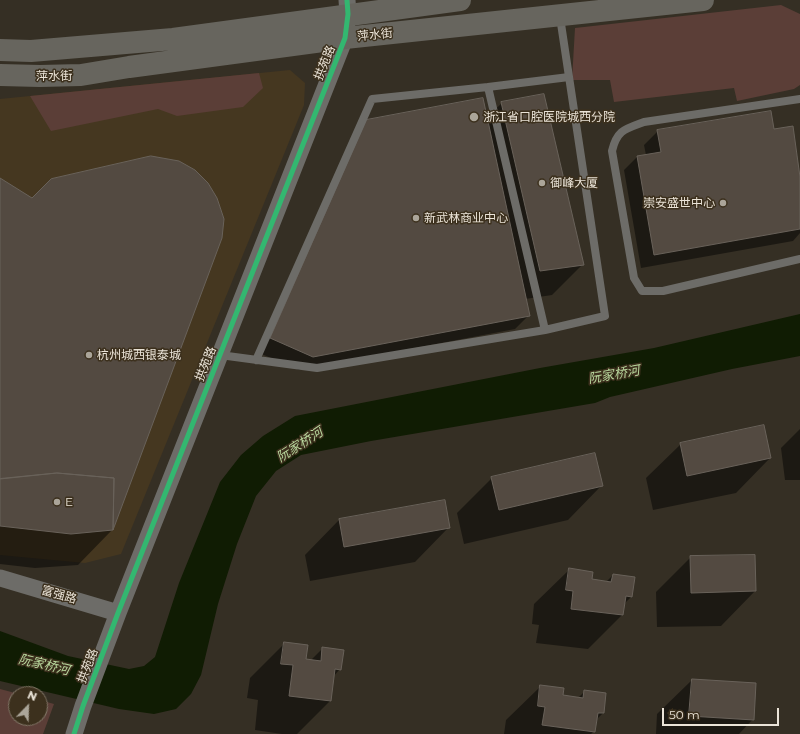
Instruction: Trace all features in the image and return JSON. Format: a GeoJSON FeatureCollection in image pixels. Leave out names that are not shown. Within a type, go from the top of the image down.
{"type":"FeatureCollection","features":[{"type":"Feature","properties":{"kind":"main road","name":"萍水街"},"geometry":{"type":"LineString","coordinates":[[0,50],[31,51],[173,39],[347,7],[460,0]]}},
{"type":"Feature","properties":{"kind":"main road","name":"萍水街"},"geometry":{"type":"LineString","coordinates":[[0,75],[81,75],[129,67],[345,38],[703,0]]}},
{"type":"Feature","properties":{"kind":"street","name":"拱苑路"},"geometry":{"type":"LineString","coordinates":[[74,734],[118,613],[345,38],[347,7]]}},
{"type":"Feature","properties":{"kind":"street","name":"富强路"},"geometry":{"type":"LineString","coordinates":[[0,578],[118,613]]}},
{"type":"Feature","properties":{"kind":"lane"},"geometry":{"type":"LineString","coordinates":[[220,355],[317,368],[545,330],[605,316],[560,16]]}},
{"type":"Feature","properties":{"kind":"lane"},"geometry":{"type":"LineString","coordinates":[[256,360],[372,99],[569,77]]}},
{"type":"Feature","properties":{"kind":"lane"},"geometry":{"type":"LineString","coordinates":[[488,87],[545,330]]}},
{"type":"Feature","properties":{"kind":"lane"},"geometry":{"type":"LineString","coordinates":[[800,100],[644,122],[627,128],[615,139],[612,151],[634,278],[642,291],[663,292],[800,259]]}},
{"type":"Feature","properties":{"kind":"shaded area"},"geometry":{"type":"Polygon","coordinates":[[[781,5],[800,14],[800,85],[794,89],[737,101],[734,88],[614,102],[610,80],[572,80],[575,28],[781,5]]]}},
{"type":"Feature","properties":{"kind":"shaded area"},"geometry":{"type":"Polygon","coordinates":[[[290,70],[305,83],[304,105],[121,554],[85,563],[0,555],[0,99],[290,70]]]}},
{"type":"Feature","properties":{"kind":"shaded area"},"geometry":{"type":"Polygon","coordinates":[[[259,73],[263,88],[243,107],[177,116],[158,109],[51,131],[30,96],[259,73]]]}},
{"type":"Feature","properties":{"kind":"shaded area"},"geometry":{"type":"Polygon","coordinates":[[[0,689],[8,691],[8,726],[46,726],[43,734],[0,734],[0,689]]]}},
{"type":"Feature","properties":{"kind":"shaded area"},"geometry":{"type":"Polygon","coordinates":[[[48,702],[54,704],[48,720],[48,702]]]}},
{"type":"Feature","properties":{"kind":"water","name":"阮家桥河"},"geometry":{"type":"Polygon","coordinates":[[[800,314],[800,356],[732,369],[610,397],[595,403],[371,441],[301,455],[276,471],[256,496],[237,544],[218,604],[201,675],[191,694],[176,709],[154,714],[119,709],[48,692],[48,686],[21,686],[0,681],[0,631],[68,656],[129,669],[144,666],[155,657],[179,583],[220,482],[241,455],[263,436],[295,416],[540,368],[654,348],[800,314]]]}},
{"type":"Feature","properties":{"kind":"building","name":"御峰大厦"},"geometry":{"type":"Polygon","coordinates":[[[544,94],[584,265],[540,271],[501,102],[544,94]]]}},
{"type":"Feature","properties":{"kind":"building","name":"新武林商业中心"},"geometry":{"type":"Polygon","coordinates":[[[483,98],[530,316],[313,357],[270,338],[366,120],[483,98]]]}},
{"type":"Feature","properties":{"kind":"building","name":"崇安盛世中心"},"geometry":{"type":"Polygon","coordinates":[[[771,111],[774,129],[793,126],[800,177],[800,229],[654,255],[637,156],[661,152],[657,130],[771,111]]]}},
{"type":"Feature","properties":{"kind":"building","name":"杭州城西银泰城"},"geometry":{"type":"Polygon","coordinates":[[[151,156],[179,161],[195,170],[208,183],[217,198],[224,219],[222,238],[113,530],[114,478],[57,473],[0,479],[0,178],[32,198],[51,179],[151,156]]]}},
{"type":"Feature","properties":{"kind":"building"},"geometry":{"type":"Polygon","coordinates":[[[764,425],[771,458],[687,476],[680,443],[764,425]]]}},
{"type":"Feature","properties":{"kind":"building"},"geometry":{"type":"Polygon","coordinates":[[[595,453],[603,486],[499,510],[491,477],[595,453]]]}},
{"type":"Feature","properties":{"kind":"building","name":"E"},"geometry":{"type":"Polygon","coordinates":[[[57,473],[114,478],[113,530],[71,534],[0,526],[0,479],[57,473]]]}},
{"type":"Feature","properties":{"kind":"building"},"geometry":{"type":"Polygon","coordinates":[[[445,500],[450,528],[344,547],[339,519],[445,500]]]}},
{"type":"Feature","properties":{"kind":"building"},"geometry":{"type":"Polygon","coordinates":[[[755,555],[756,591],[691,593],[690,556],[755,555]]]}},
{"type":"Feature","properties":{"kind":"building"},"geometry":{"type":"Polygon","coordinates":[[[569,568],[593,572],[592,579],[611,582],[613,574],[635,577],[632,597],[626,596],[623,615],[571,609],[573,591],[566,590],[569,568]]]}},
{"type":"Feature","properties":{"kind":"building"},"geometry":{"type":"Polygon","coordinates":[[[284,642],[308,645],[306,659],[321,661],[322,647],[344,650],[341,670],[335,669],[331,701],[289,696],[293,665],[281,664],[284,642]]]}},
{"type":"Feature","properties":{"kind":"building"},"geometry":{"type":"Polygon","coordinates":[[[692,679],[756,683],[754,720],[689,716],[692,679]]]}},
{"type":"Feature","properties":{"kind":"building"},"geometry":{"type":"Polygon","coordinates":[[[540,685],[564,688],[563,695],[583,698],[584,690],[606,693],[604,713],[598,713],[595,732],[542,725],[545,707],[538,706],[540,685]]]}},
{"type":"Feature","properties":{"kind":"cycle path"},"geometry":{"type":"LineString","coordinates":[[74,734],[118,613],[345,38],[348,14],[347,0]]}},
{"type":"Feature","properties":{"kind":"place","name":"浙江省口腔医院城西分院"},"geometry":{"type":"Point","coordinates":[474,117]}},
{"type":"Feature","properties":{"kind":"place","name":"御峰大厦"},"geometry":{"type":"Point","coordinates":[542,183]}},
{"type":"Feature","properties":{"kind":"place","name":"崇安盛世中心"},"geometry":{"type":"Point","coordinates":[723,203]}},
{"type":"Feature","properties":{"kind":"place","name":"新武林商业中心"},"geometry":{"type":"Point","coordinates":[416,218]}},
{"type":"Feature","properties":{"kind":"place","name":"杭州城西银泰城"},"geometry":{"type":"Point","coordinates":[89,355]}},
{"type":"Feature","properties":{"kind":"place","name":"E"},"geometry":{"type":"Point","coordinates":[57,502]}}]}
